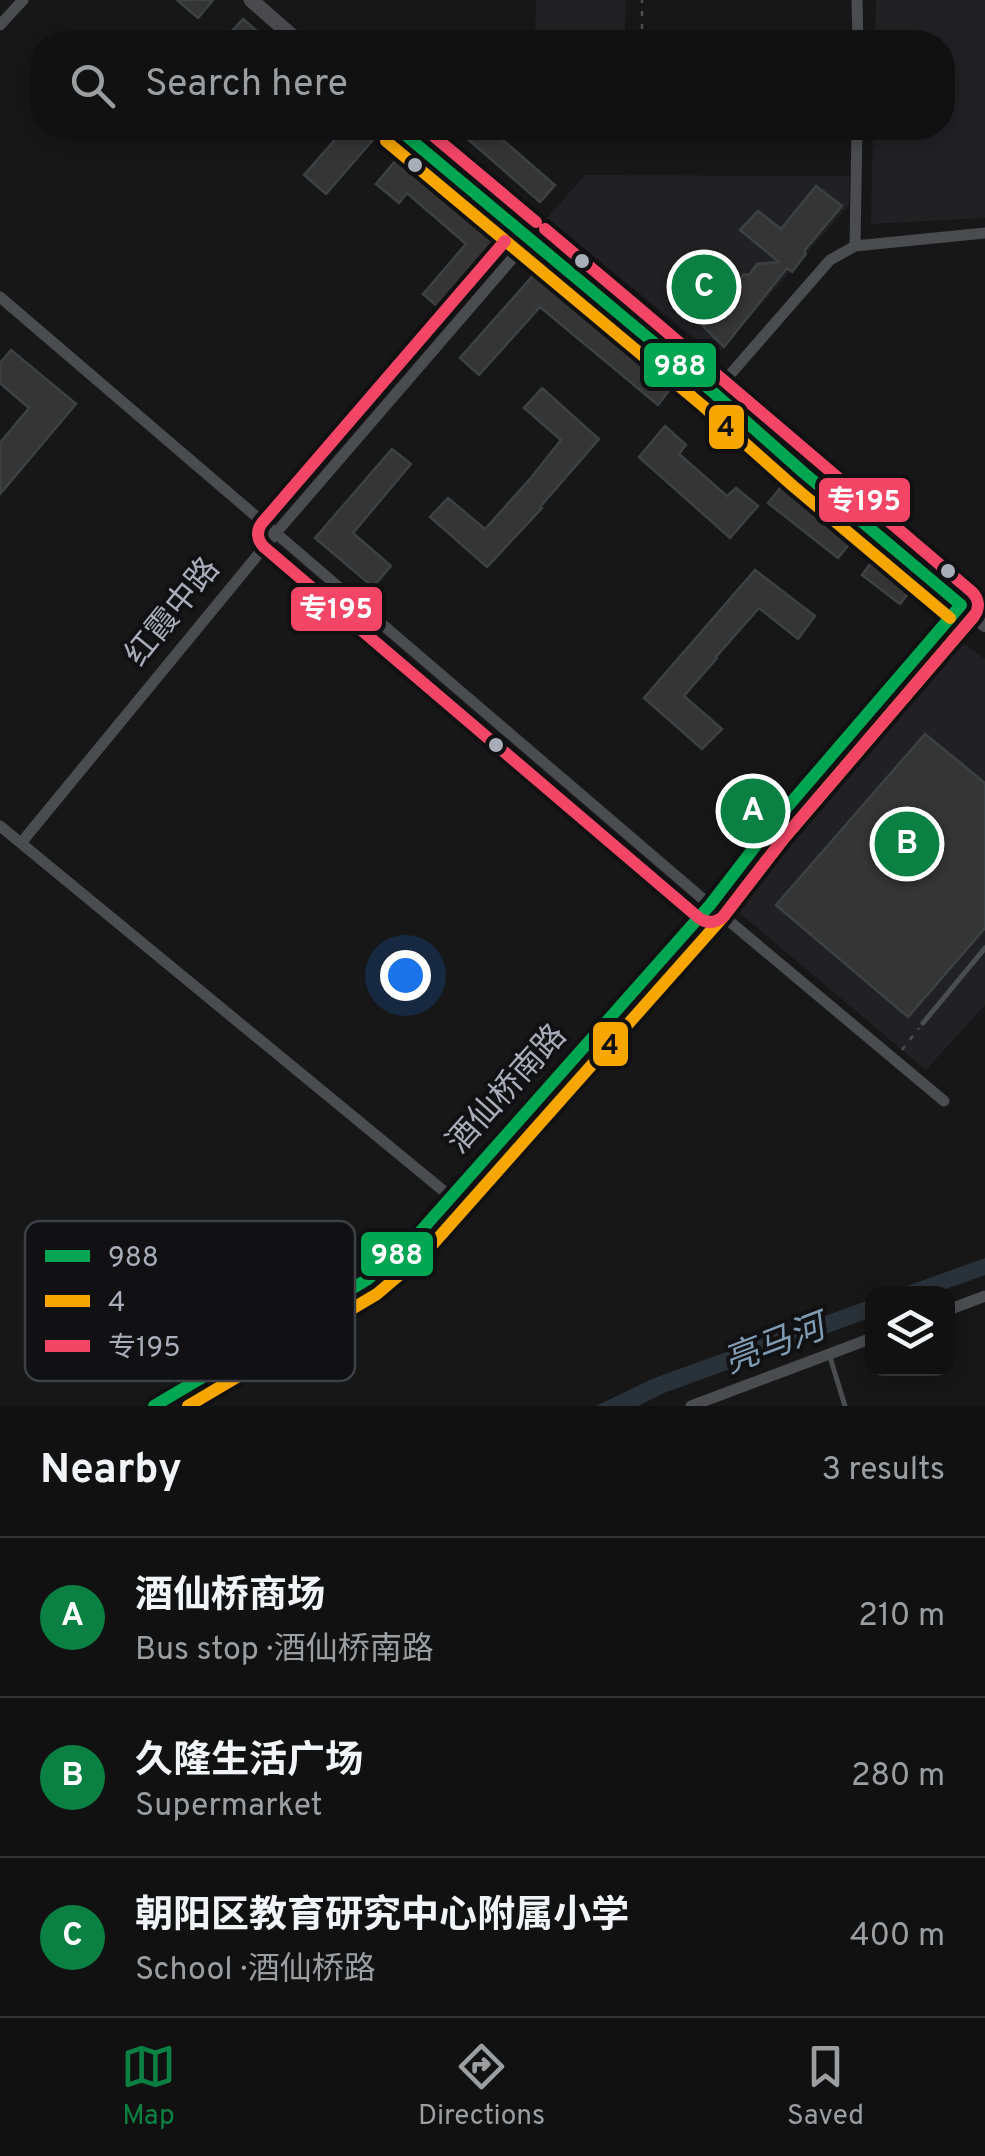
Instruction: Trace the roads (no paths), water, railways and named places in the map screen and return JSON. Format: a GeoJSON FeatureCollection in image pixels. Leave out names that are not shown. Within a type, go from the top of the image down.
{"type":"FeatureCollection","features":[{"type":"Feature","properties":{"kind":"main road"},"geometry":{"type":"LineString","coordinates":[[251,0],[286,30]]}},
{"type":"Feature","properties":{"kind":"main road"},"geometry":{"type":"LineString","coordinates":[[412,140],[714,392],[961,605]]}},
{"type":"Feature","properties":{"kind":"street"},"geometry":{"type":"LineString","coordinates":[[0,26],[23,0]]}},
{"type":"Feature","properties":{"kind":"street"},"geometry":{"type":"LineString","coordinates":[[857,0],[858,30]]}},
{"type":"Feature","properties":{"kind":"street"},"geometry":{"type":"LineString","coordinates":[[854,246],[857,140]]}},
{"type":"Feature","properties":{"kind":"street"},"geometry":{"type":"LineString","coordinates":[[714,392],[830,260],[854,246],[985,233]]}},
{"type":"Feature","properties":{"kind":"street","name":"红霞中路"},"geometry":{"type":"LineString","coordinates":[[20,843],[275,534],[530,238]]}},
{"type":"Feature","properties":{"kind":"street"},"geometry":{"type":"LineString","coordinates":[[0,297],[944,1101]]}},
{"type":"Feature","properties":{"kind":"street"},"geometry":{"type":"LineString","coordinates":[[961,605],[985,610]]}},
{"type":"Feature","properties":{"kind":"street"},"geometry":{"type":"LineString","coordinates":[[961,605],[985,625]]}},
{"type":"Feature","properties":{"kind":"street","name":"酒仙桥南路"},"geometry":{"type":"LineString","coordinates":[[355,1287],[412,1241],[710,905],[770,827],[961,605]]}},
{"type":"Feature","properties":{"kind":"street"},"geometry":{"type":"LineString","coordinates":[[0,826],[450,1197]]}},
{"type":"Feature","properties":{"kind":"street"},"geometry":{"type":"LineString","coordinates":[[955,1307],[985,1296]]}},
{"type":"Feature","properties":{"kind":"street"},"geometry":{"type":"LineString","coordinates":[[691,1406],[865,1341]]}},
{"type":"Feature","properties":{"kind":"street","name":"酒仙桥南路"},"geometry":{"type":"LineString","coordinates":[[154,1406],[196,1381]]}},
{"type":"Feature","properties":{"kind":"lane"},"geometry":{"type":"LineString","coordinates":[[923,1023],[985,948]]}},
{"type":"Feature","properties":{"kind":"lane"},"geometry":{"type":"LineString","coordinates":[[829,1354],[845,1406]]}},
{"type":"Feature","properties":{"kind":"water"},"geometry":{"type":"Polygon","coordinates":[[[985,1258],[985,1275],[954,1286],[907,1286],[985,1258]]]}},
{"type":"Feature","properties":{"kind":"water","name":"亮马河"},"geometry":{"type":"Polygon","coordinates":[[[865,1302],[865,1320],[638,1406],[596,1406],[652,1379],[865,1302]]]}},
{"type":"Feature","properties":{"kind":"place","name":"朝阳区教育研究中心附属小学"},"geometry":{"type":"Point","coordinates":[704,287]}},
{"type":"Feature","properties":{"kind":"place","name":"酒仙桥商场"},"geometry":{"type":"Point","coordinates":[753,811]}},
{"type":"Feature","properties":{"kind":"place","name":"久隆生活广场"},"geometry":{"type":"Point","coordinates":[907,844]}}]}
